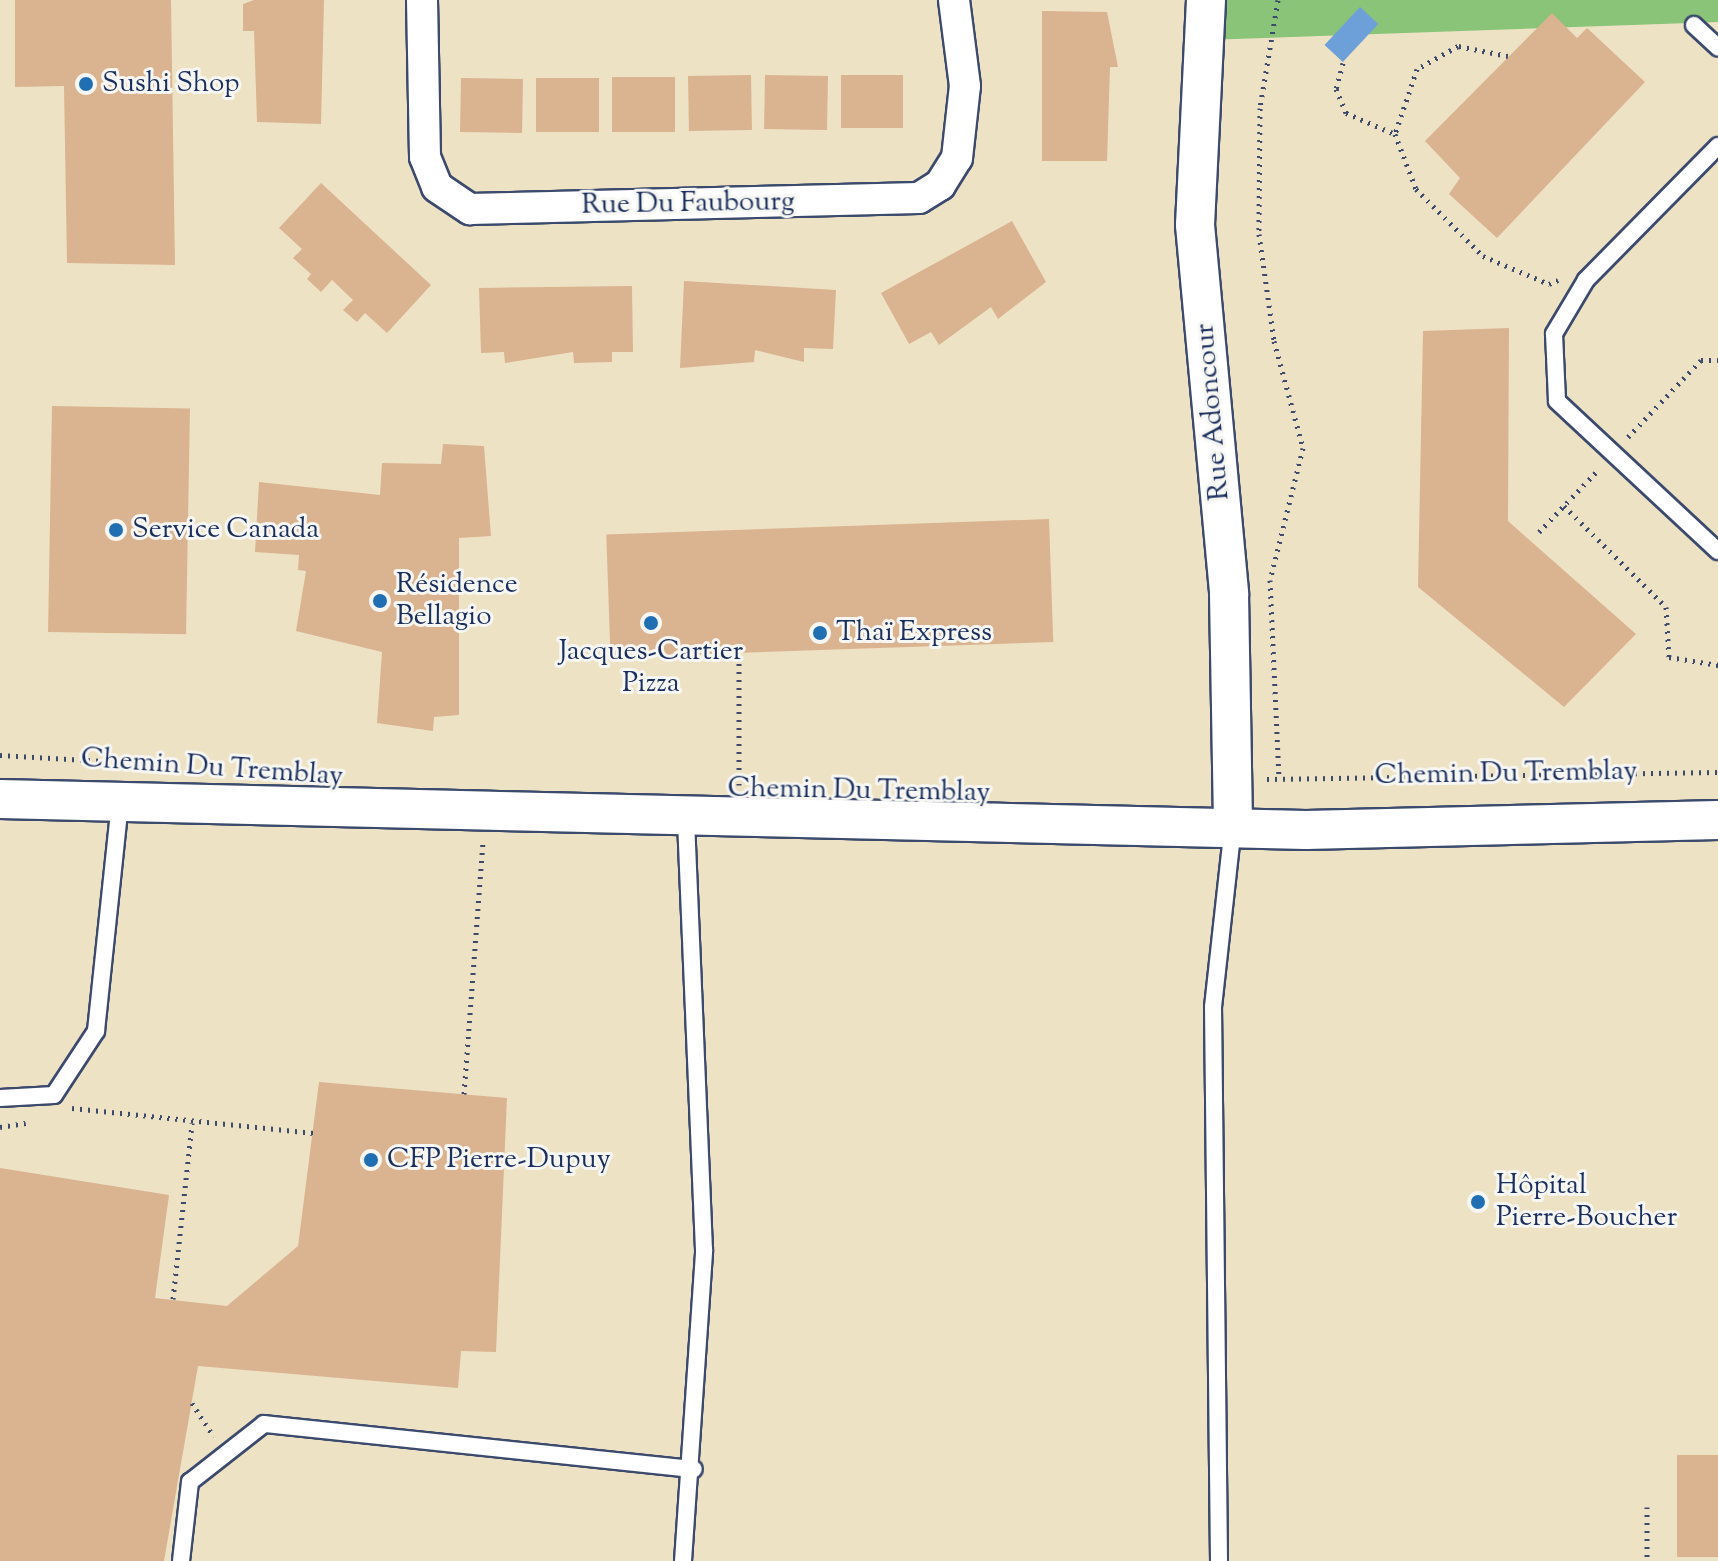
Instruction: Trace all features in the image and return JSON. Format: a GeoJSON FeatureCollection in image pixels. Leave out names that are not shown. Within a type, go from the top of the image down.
{"type":"FeatureCollection","features":[{"type":"Feature","properties":{"kind":"street","name":"Rue Du Faubourg"},"geometry":{"type":"LineString","coordinates":[[422,0],[425,157],[437,187],[470,209],[919,198],[940,185],[957,158],[965,86],[954,0]]}},
{"type":"Feature","properties":{"kind":"street","name":"Rue Adoncour"},"geometry":{"type":"LineString","coordinates":[[1206,0],[1195,225],[1229,594],[1233,824]]}},
{"type":"Feature","properties":{"kind":"street","name":"Chemin Du Tremblay"},"geometry":{"type":"LineString","coordinates":[[0,799],[686,816],[739,796],[1306,830],[1718,820]]}},
{"type":"Feature","properties":{"kind":"lane"},"geometry":{"type":"LineString","coordinates":[[1694,25],[1718,47]]}},
{"type":"Feature","properties":{"kind":"lane"},"geometry":{"type":"LineString","coordinates":[[1718,146],[1607,257],[1554,334],[1557,401],[1718,551]]}},
{"type":"Feature","properties":{"kind":"lane"},"geometry":{"type":"LineString","coordinates":[[0,1098],[54,1095],[96,1031],[120,801]]}},
{"type":"Feature","properties":{"kind":"lane"},"geometry":{"type":"LineString","coordinates":[[683,1561],[694,1469],[704,1250],[686,816]]}},
{"type":"Feature","properties":{"kind":"lane"},"geometry":{"type":"LineString","coordinates":[[1219,1561],[1213,1007],[1233,824]]}},
{"type":"Feature","properties":{"kind":"lane"},"geometry":{"type":"LineString","coordinates":[[181,1561],[190,1482],[264,1424],[694,1469]]}},
{"type":"Feature","properties":{"kind":"path"},"geometry":{"type":"LineString","coordinates":[[1278,0],[1260,108],[1259,234],[1274,341],[1303,448],[1270,580],[1279,777]]}},
{"type":"Feature","properties":{"kind":"path"},"geometry":{"type":"LineString","coordinates":[[1508,56],[1458,46],[1417,69],[1395,134],[1416,189],[1483,256],[1549,284],[1607,257]]}},
{"type":"Feature","properties":{"kind":"path"},"geometry":{"type":"LineString","coordinates":[[1343,63],[1336,89],[1346,113],[1395,134]]}},
{"type":"Feature","properties":{"kind":"path"},"geometry":{"type":"LineString","coordinates":[[1564,506],[1666,607],[1669,657],[1718,665]]}},
{"type":"Feature","properties":{"kind":"path"},"geometry":{"type":"LineString","coordinates":[[739,647],[739,796]]}},
{"type":"Feature","properties":{"kind":"path","name":"Chemin Du Tremblay"},"geometry":{"type":"LineString","coordinates":[[0,755],[166,765]]}},
{"type":"Feature","properties":{"kind":"path","name":"Chemin Du Tremblay"},"geometry":{"type":"LineString","coordinates":[[1234,787],[1279,777],[1718,772]]}},
{"type":"Feature","properties":{"kind":"path"},"geometry":{"type":"LineString","coordinates":[[464,1094],[485,810]]}},
{"type":"Feature","properties":{"kind":"path"},"geometry":{"type":"LineString","coordinates":[[57,1106],[192,1123],[314,1133]]}},
{"type":"Feature","properties":{"kind":"path"},"geometry":{"type":"LineString","coordinates":[[0,1127],[13,1130],[35,1118]]}},
{"type":"Feature","properties":{"kind":"path"},"geometry":{"type":"LineString","coordinates":[[173,1299],[192,1123]]}},
{"type":"Feature","properties":{"kind":"path"},"geometry":{"type":"LineString","coordinates":[[192,1403],[225,1455]]}},
{"type":"Feature","properties":{"kind":"path"},"geometry":{"type":"LineString","coordinates":[[1647,1507],[1647,1561]]}},
{"type":"Feature","properties":{"kind":"green space"},"geometry":{"type":"Polygon","coordinates":[[[1206,0],[1718,0],[1718,22],[1205,40],[1206,0]]]}},
{"type":"Feature","properties":{"kind":"water"},"geometry":{"type":"Polygon","coordinates":[[[1360,7],[1378,24],[1343,62],[1325,45],[1360,7]]]}},
{"type":"Feature","properties":{"kind":"building"},"geometry":{"type":"Polygon","coordinates":[[[15,0],[171,0],[175,265],[67,263],[64,86],[15,87],[15,0]]]}},
{"type":"Feature","properties":{"kind":"building"},"geometry":{"type":"Polygon","coordinates":[[[254,0],[324,0],[321,124],[257,122],[254,31],[243,31],[243,4],[254,0]]]}},
{"type":"Feature","properties":{"kind":"building"},"geometry":{"type":"Polygon","coordinates":[[[1042,11],[1107,12],[1118,67],[1110,67],[1107,161],[1042,161],[1042,11]]]}},
{"type":"Feature","properties":{"kind":"building"},"geometry":{"type":"Polygon","coordinates":[[[1552,13],[1577,38],[1587,28],[1645,82],[1497,238],[1449,194],[1460,178],[1425,141],[1552,13]]]}},
{"type":"Feature","properties":{"kind":"building"},"geometry":{"type":"Polygon","coordinates":[[[751,75],[752,130],[689,131],[688,76],[751,75]]]}},
{"type":"Feature","properties":{"kind":"building"},"geometry":{"type":"Polygon","coordinates":[[[765,75],[828,76],[827,130],[764,129],[765,75]]]}},
{"type":"Feature","properties":{"kind":"building"},"geometry":{"type":"Polygon","coordinates":[[[841,75],[903,75],[903,128],[841,128],[841,75]]]}},
{"type":"Feature","properties":{"kind":"building"},"geometry":{"type":"Polygon","coordinates":[[[612,77],[675,77],[675,132],[612,132],[612,77]]]}},
{"type":"Feature","properties":{"kind":"building"},"geometry":{"type":"Polygon","coordinates":[[[461,78],[523,79],[522,133],[460,132],[461,78]]]}},
{"type":"Feature","properties":{"kind":"building"},"geometry":{"type":"Polygon","coordinates":[[[536,78],[599,78],[599,132],[536,132],[536,78]]]}},
{"type":"Feature","properties":{"kind":"building"},"geometry":{"type":"Polygon","coordinates":[[[321,183],[431,285],[387,333],[365,313],[357,322],[343,310],[353,300],[332,280],[321,292],[307,279],[311,274],[293,258],[302,249],[279,228],[321,183]]]}},
{"type":"Feature","properties":{"kind":"building"},"geometry":{"type":"Polygon","coordinates":[[[1012,221],[1046,282],[998,319],[991,307],[939,345],[931,332],[909,344],[881,293],[1012,221]]]}},
{"type":"Feature","properties":{"kind":"building"},"geometry":{"type":"Polygon","coordinates":[[[684,281],[836,290],[833,349],[804,348],[804,362],[755,350],[754,362],[680,368],[684,281]]]}},
{"type":"Feature","properties":{"kind":"building"},"geometry":{"type":"Polygon","coordinates":[[[632,286],[633,352],[612,352],[612,362],[574,363],[573,352],[505,363],[504,352],[481,353],[479,288],[632,286]]]}},
{"type":"Feature","properties":{"kind":"building"},"geometry":{"type":"Polygon","coordinates":[[[1509,328],[1508,521],[1636,634],[1564,707],[1418,587],[1423,331],[1509,328]]]}},
{"type":"Feature","properties":{"kind":"building"},"geometry":{"type":"Polygon","coordinates":[[[52,406],[190,408],[186,634],[48,632],[52,406]]]}},
{"type":"Feature","properties":{"kind":"building","name":"Résidence Bellagio"},"geometry":{"type":"Polygon","coordinates":[[[443,444],[484,446],[491,536],[459,538],[459,715],[434,717],[433,731],[377,723],[382,652],[296,631],[306,571],[298,570],[299,555],[255,552],[259,482],[380,495],[382,463],[441,464],[443,444]]]}},
{"type":"Feature","properties":{"kind":"building"},"geometry":{"type":"Polygon","coordinates":[[[1049,519],[1053,642],[611,657],[606,534],[1049,519]]]}},
{"type":"Feature","properties":{"kind":"building"},"geometry":{"type":"Polygon","coordinates":[[[319,1082],[507,1098],[496,1352],[461,1351],[458,1388],[198,1366],[164,1561],[0,1561],[0,1168],[169,1195],[155,1298],[227,1306],[298,1246],[319,1082]]]}},
{"type":"Feature","properties":{"kind":"building"},"geometry":{"type":"Polygon","coordinates":[[[1677,1455],[1718,1455],[1718,1557],[1677,1557],[1677,1455]]]}},
{"type":"Feature","properties":{"kind":"place","name":"Sushi Shop"},"geometry":{"type":"Point","coordinates":[86,84]}},
{"type":"Feature","properties":{"kind":"place","name":"Service Canada"},"geometry":{"type":"Point","coordinates":[116,530]}},
{"type":"Feature","properties":{"kind":"place","name":"Résidence Bellagio"},"geometry":{"type":"Point","coordinates":[380,601]}},
{"type":"Feature","properties":{"kind":"place","name":"Jacques-Cartier Pizza"},"geometry":{"type":"Point","coordinates":[651,623]}},
{"type":"Feature","properties":{"kind":"place","name":"Thaï Express"},"geometry":{"type":"Point","coordinates":[820,633]}},
{"type":"Feature","properties":{"kind":"place","name":"CFP Pierre-Dupuy"},"geometry":{"type":"Point","coordinates":[371,1160]}},
{"type":"Feature","properties":{"kind":"place","name":"Hôpital Pierre-Boucher"},"geometry":{"type":"Point","coordinates":[1478,1202]}}]}
